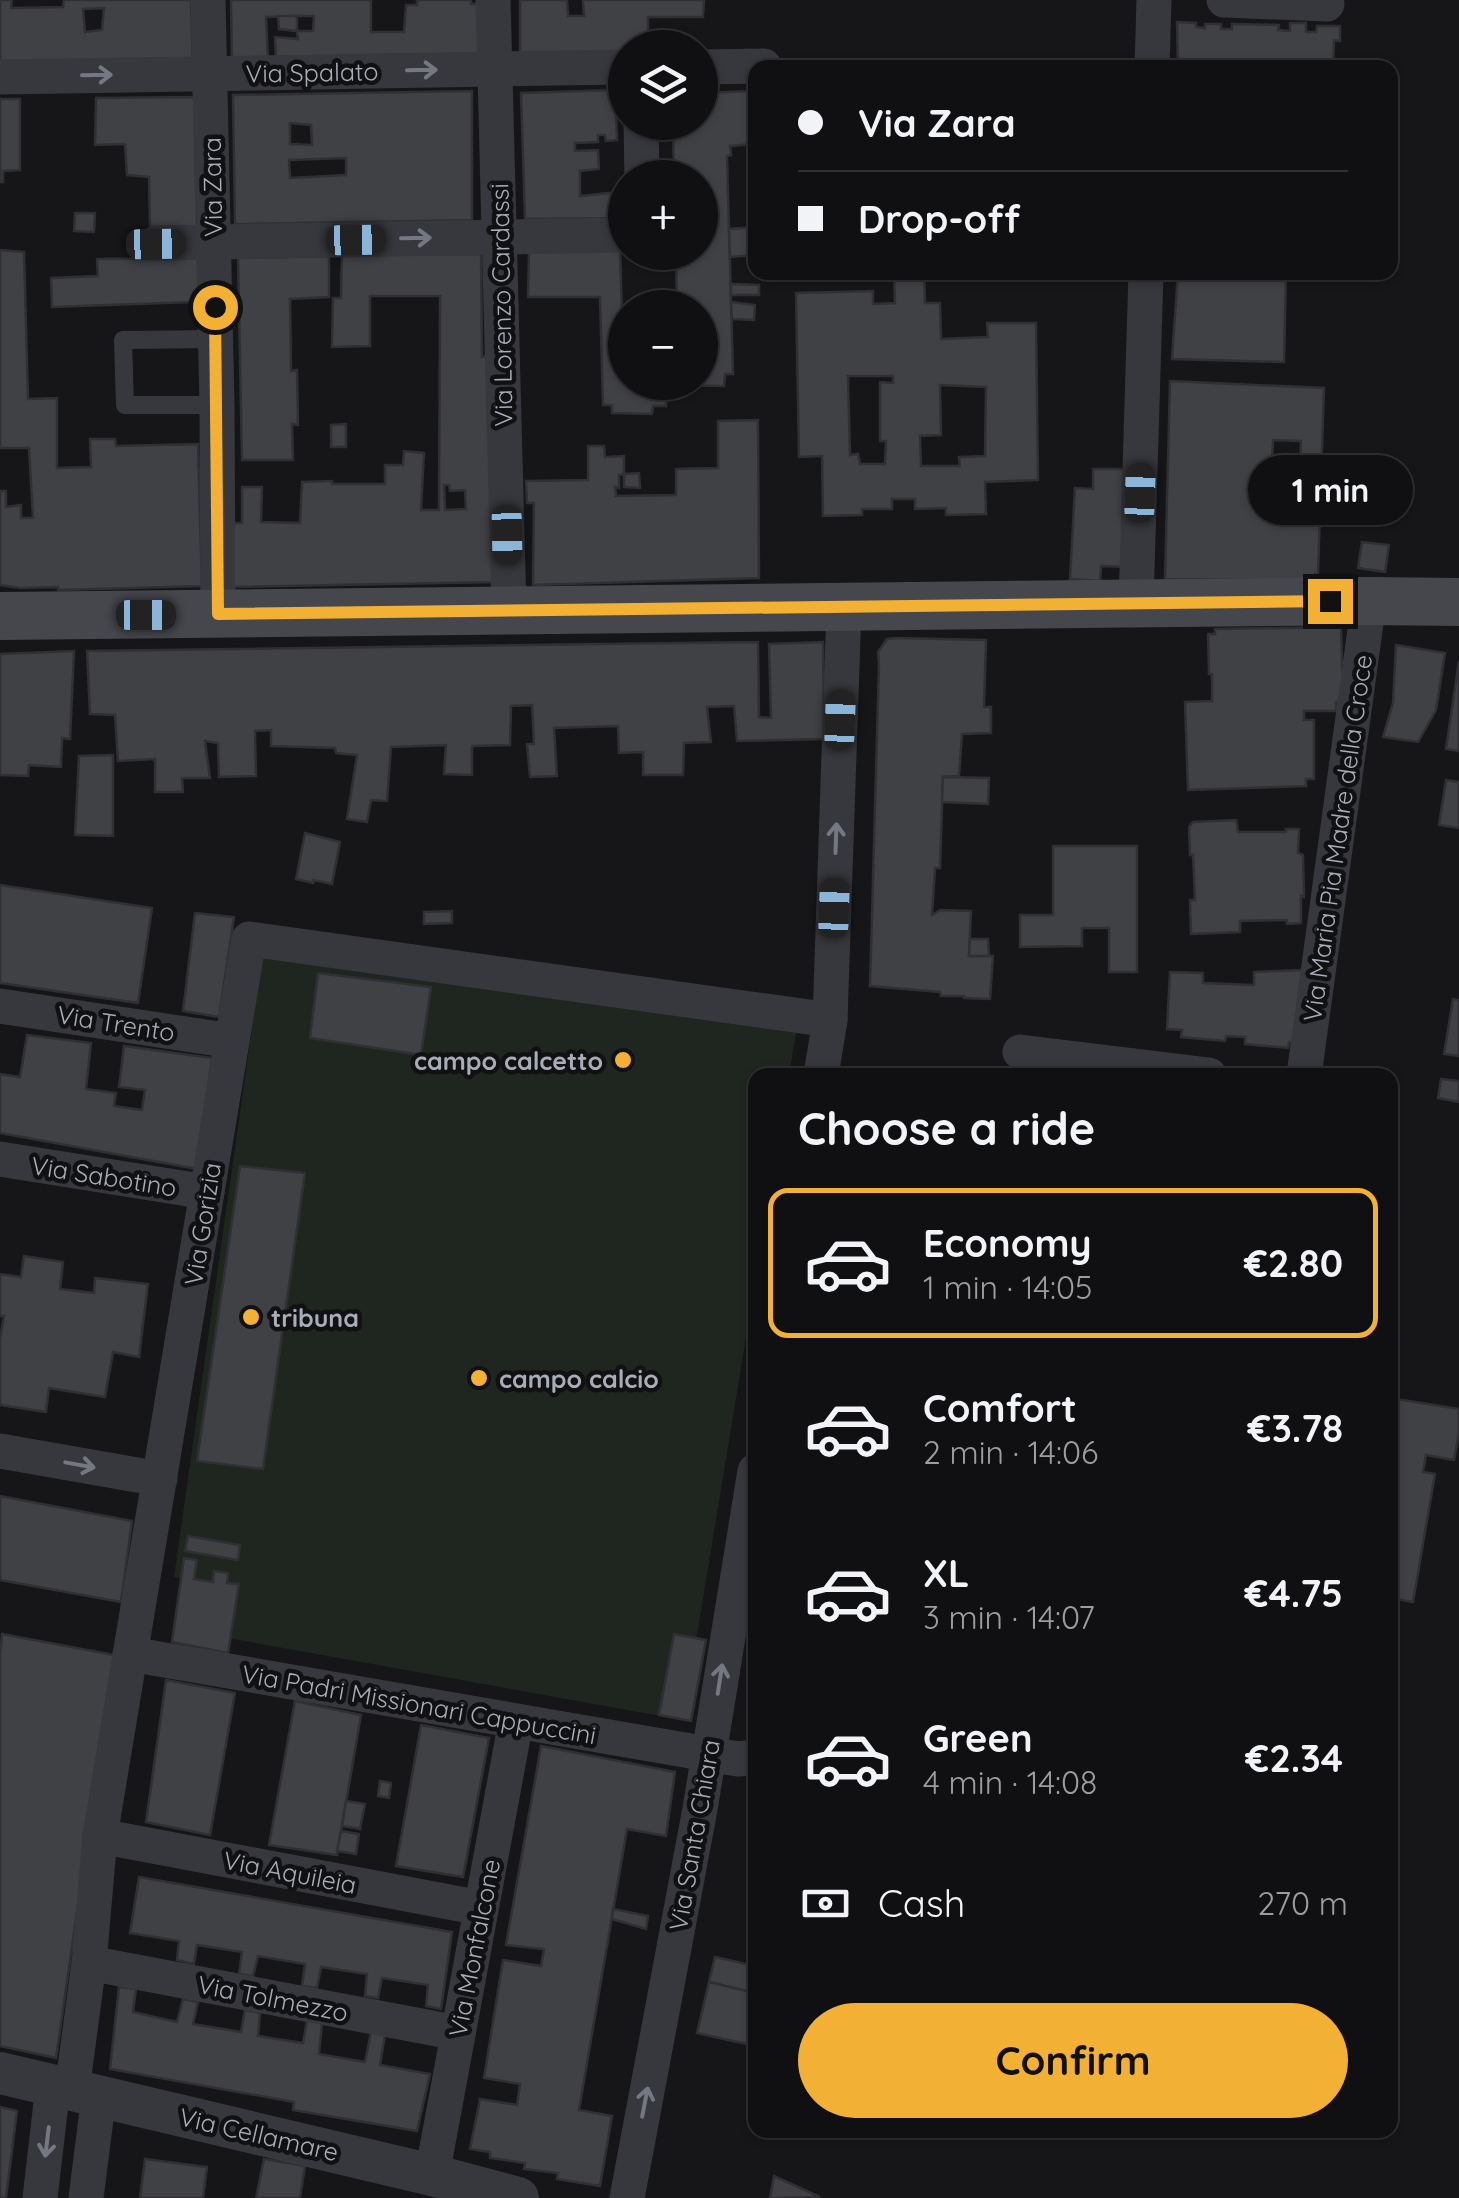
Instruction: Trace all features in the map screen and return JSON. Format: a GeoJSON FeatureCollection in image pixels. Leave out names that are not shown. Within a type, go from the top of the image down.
{"type":"FeatureCollection","features":[{"type":"Feature","properties":{"kind":"main road"},"geometry":{"type":"LineString","coordinates":[[0,616],[1459,602]]}},
{"type":"Feature","properties":{"kind":"street","name":"Via Zara"},"geometry":{"type":"LineString","coordinates":[[208,0],[218,614]]}},
{"type":"Feature","properties":{"kind":"street","name":"Via Lorenzo Cardassi"},"geometry":{"type":"LineString","coordinates":[[494,0],[508,610]]}},
{"type":"Feature","properties":{"kind":"street"},"geometry":{"type":"LineString","coordinates":[[1152,60],[1154,0]]}},
{"type":"Feature","properties":{"kind":"street"},"geometry":{"type":"LineString","coordinates":[[1224,0],[1327,4]]}},
{"type":"Feature","properties":{"kind":"street"},"geometry":{"type":"LineString","coordinates":[[718,66],[748,66]]}},
{"type":"Feature","properties":{"kind":"street","name":"Via Spalato"},"geometry":{"type":"LineString","coordinates":[[0,76],[608,67]]}},
{"type":"Feature","properties":{"kind":"street"},"geometry":{"type":"LineString","coordinates":[[156,244],[608,235]]}},
{"type":"Feature","properties":{"kind":"street"},"geometry":{"type":"LineString","coordinates":[[1136,603],[1146,280]]}},
{"type":"Feature","properties":{"kind":"street","name":"Via Maria Pia Madre della Croce"},"geometry":{"type":"LineString","coordinates":[[1305,1068],[1370,601]]}},
{"type":"Feature","properties":{"kind":"street"},"geometry":{"type":"LineString","coordinates":[[822,1068],[830,1020],[844,607]]}},
{"type":"Feature","properties":{"kind":"street","name":"Via Gorizia"},"geometry":{"type":"LineString","coordinates":[[75,2091],[100,1836],[249,939],[830,1020]]}},
{"type":"Feature","properties":{"kind":"street","name":"Via Trento"},"geometry":{"type":"LineString","coordinates":[[0,1006],[232,1041]]}},
{"type":"Feature","properties":{"kind":"street"},"geometry":{"type":"LineString","coordinates":[[1020,1052],[1152,1068]]}},
{"type":"Feature","properties":{"kind":"street","name":"Via Sabotino"},"geometry":{"type":"LineString","coordinates":[[0,1159],[207,1192]]}},
{"type":"Feature","properties":{"kind":"street"},"geometry":{"type":"LineString","coordinates":[[0,1451],[160,1479]]}},
{"type":"Feature","properties":{"kind":"street","name":"Via Santa Chiara"},"geometry":{"type":"LineString","coordinates":[[627,2198],[696,1829],[748,1513]]}},
{"type":"Feature","properties":{"kind":"street","name":"Via Padri Missionari Cappuccini"},"geometry":{"type":"LineString","coordinates":[[130,1654],[708,1754]]}},
{"type":"Feature","properties":{"kind":"street","name":"Via Monfalcone"},"geometry":{"type":"LineString","coordinates":[[432,2175],[516,1721]]}},
{"type":"Feature","properties":{"kind":"street"},"geometry":{"type":"LineString","coordinates":[[708,1754],[748,1757]]}},
{"type":"Feature","properties":{"kind":"street","name":"Via Aquileia"},"geometry":{"type":"LineString","coordinates":[[100,1836],[482,1908]]}},
{"type":"Feature","properties":{"kind":"street","name":"Via Tolmezzo"},"geometry":{"type":"LineString","coordinates":[[89,1963],[458,2033]]}},
{"type":"Feature","properties":{"kind":"street","name":"Via Cellamare"},"geometry":{"type":"LineString","coordinates":[[0,2073],[518,2198]]}},
{"type":"Feature","properties":{"kind":"street"},"geometry":{"type":"LineString","coordinates":[[40,2198],[75,2091]]}},
{"type":"Feature","properties":{"kind":"street"},"geometry":{"type":"LineString","coordinates":[[75,2091],[86,2198]]}},
{"type":"Feature","properties":{"kind":"lane"},"geometry":{"type":"LineString","coordinates":[[216,339],[123,340],[124,404],[217,405]]}},
{"type":"Feature","properties":{"kind":"shaded area","name":"campo calcio"},"geometry":{"type":"Polygon","coordinates":[[[262,958],[796,1033],[790,1068],[748,1068],[748,1325],[683,1720],[228,1638],[235,1588],[174,1577],[262,958]],[[240,1167],[198,1460],[304,1173],[240,1167]]]}},
{"type":"Feature","properties":{"kind":"building"},"geometry":{"type":"Polygon","coordinates":[[[0,0],[12,0],[11,8],[63,7],[64,0],[191,0],[193,63],[0,65],[0,0]],[[104,8],[83,9],[85,32],[102,30],[104,8]]]}},
{"type":"Feature","properties":{"kind":"building"},"geometry":{"type":"Polygon","coordinates":[[[231,0],[371,0],[371,32],[404,32],[406,5],[417,5],[417,0],[471,0],[471,4],[481,4],[485,58],[276,60],[275,37],[298,39],[297,31],[313,31],[314,16],[297,16],[266,17],[268,62],[232,62],[231,0]]]}},
{"type":"Feature","properties":{"kind":"building"},"geometry":{"type":"Polygon","coordinates":[[[520,0],[567,0],[568,16],[584,16],[583,0],[704,0],[703,17],[648,17],[648,30],[608,30],[608,56],[520,58],[520,0]]]}},
{"type":"Feature","properties":{"kind":"building"},"geometry":{"type":"Polygon","coordinates":[[[278,16],[297,16],[297,31],[279,29],[278,16]]]}},
{"type":"Feature","properties":{"kind":"building"},"geometry":{"type":"Polygon","coordinates":[[[1177,22],[1196,23],[1196,27],[1205,28],[1205,24],[1221,24],[1221,29],[1232,29],[1232,24],[1279,25],[1278,30],[1290,31],[1290,23],[1306,23],[1306,32],[1316,32],[1317,26],[1340,26],[1340,41],[1334,40],[1333,60],[1178,60],[1177,22]]]}},
{"type":"Feature","properties":{"kind":"building"},"geometry":{"type":"Polygon","coordinates":[[[608,90],[608,140],[617,140],[606,141],[605,135],[598,135],[598,142],[575,143],[575,151],[598,150],[599,169],[580,171],[580,196],[608,193],[608,218],[525,219],[521,93],[608,90]]]}},
{"type":"Feature","properties":{"kind":"building"},"geometry":{"type":"Polygon","coordinates":[[[472,91],[472,220],[235,224],[233,95],[472,91]],[[290,123],[290,144],[312,145],[311,125],[290,123]],[[346,158],[289,160],[290,178],[346,175],[346,158]]]}},
{"type":"Feature","properties":{"kind":"building"},"geometry":{"type":"Polygon","coordinates":[[[748,91],[748,145],[730,146],[731,155],[727,156],[733,374],[725,374],[724,386],[718,386],[718,290],[677,290],[676,270],[718,270],[718,160],[674,160],[673,140],[718,140],[718,92],[748,91]]]}},
{"type":"Feature","properties":{"kind":"building"},"geometry":{"type":"Polygon","coordinates":[[[195,97],[198,226],[150,227],[149,177],[127,175],[125,144],[95,145],[96,98],[195,97]]]}},
{"type":"Feature","properties":{"kind":"building"},"geometry":{"type":"Polygon","coordinates":[[[0,99],[20,99],[20,170],[3,171],[3,182],[0,182],[0,99]]]}},
{"type":"Feature","properties":{"kind":"building"},"geometry":{"type":"Polygon","coordinates":[[[75,213],[95,213],[94,232],[74,231],[75,213]]]}},
{"type":"Feature","properties":{"kind":"building"},"geometry":{"type":"Polygon","coordinates":[[[748,228],[748,256],[730,257],[729,229],[748,228]]]}},
{"type":"Feature","properties":{"kind":"building"},"geometry":{"type":"Polygon","coordinates":[[[0,250],[24,252],[28,399],[57,398],[57,468],[91,467],[90,439],[115,439],[116,446],[198,444],[202,586],[58,590],[0,585],[0,491],[6,491],[6,507],[21,505],[21,518],[33,518],[29,448],[0,448],[0,250]]]}},
{"type":"Feature","properties":{"kind":"building"},"geometry":{"type":"Polygon","coordinates":[[[608,250],[608,270],[621,270],[621,290],[608,290],[608,400],[666,400],[666,406],[653,406],[652,414],[612,413],[612,405],[603,405],[600,297],[528,297],[529,251],[608,250]]]}},
{"type":"Feature","properties":{"kind":"building"},"geometry":{"type":"Polygon","coordinates":[[[481,254],[482,357],[490,355],[495,582],[232,587],[232,523],[242,523],[242,487],[262,487],[261,522],[300,523],[302,482],[385,484],[385,465],[403,465],[404,451],[424,453],[421,510],[439,510],[440,296],[370,296],[370,346],[332,347],[333,298],[341,298],[342,255],[481,254]],[[444,485],[445,510],[466,509],[465,490],[450,491],[449,485],[444,485]]]}},
{"type":"Feature","properties":{"kind":"building"},"geometry":{"type":"Polygon","coordinates":[[[329,256],[329,297],[290,299],[291,371],[297,370],[298,425],[292,424],[293,460],[242,460],[238,258],[329,256]]]}},
{"type":"Feature","properties":{"kind":"building"},"geometry":{"type":"Polygon","coordinates":[[[200,258],[200,293],[193,293],[192,302],[52,307],[51,278],[98,276],[97,259],[200,258]]]}},
{"type":"Feature","properties":{"kind":"building"},"geometry":{"type":"Polygon","coordinates":[[[894,280],[924,280],[925,303],[940,303],[941,339],[988,337],[987,323],[1036,323],[1038,480],[985,482],[986,514],[946,515],[946,508],[915,509],[915,499],[892,499],[892,509],[862,509],[862,515],[823,516],[822,456],[799,457],[796,293],[873,291],[873,304],[895,303],[894,280]],[[848,376],[850,455],[858,454],[860,464],[885,464],[886,441],[880,441],[880,382],[893,383],[893,376],[848,376]],[[940,385],[941,435],[920,436],[921,466],[960,466],[959,457],[985,456],[986,387],[940,385]]]}},
{"type":"Feature","properties":{"kind":"building"},"geometry":{"type":"Polygon","coordinates":[[[1177,280],[1286,280],[1284,362],[1172,359],[1177,280]]]}},
{"type":"Feature","properties":{"kind":"building"},"geometry":{"type":"Polygon","coordinates":[[[731,284],[759,285],[759,295],[731,295],[731,284]]]}},
{"type":"Feature","properties":{"kind":"building"},"geometry":{"type":"Polygon","coordinates":[[[731,302],[755,305],[754,320],[732,319],[731,302]]]}},
{"type":"Feature","properties":{"kind":"building"},"geometry":{"type":"Polygon","coordinates":[[[1170,381],[1324,388],[1318,574],[1314,580],[1165,579],[1170,381]],[[1273,440],[1271,485],[1299,486],[1301,441],[1273,440]]]}},
{"type":"Feature","properties":{"kind":"building"},"geometry":{"type":"Polygon","coordinates":[[[758,420],[759,578],[533,585],[534,503],[527,503],[526,481],[588,480],[588,446],[604,446],[605,457],[624,456],[624,474],[619,475],[616,496],[676,495],[676,469],[718,468],[718,421],[758,420]]]}},
{"type":"Feature","properties":{"kind":"building"},"geometry":{"type":"Polygon","coordinates":[[[346,424],[346,447],[331,447],[331,425],[346,424]]]}},
{"type":"Feature","properties":{"kind":"building"},"geometry":{"type":"Polygon","coordinates":[[[1093,469],[1126,469],[1126,567],[1101,566],[1100,581],[1070,579],[1075,488],[1093,489],[1093,469]]]}},
{"type":"Feature","properties":{"kind":"building"},"geometry":{"type":"Polygon","coordinates":[[[639,473],[640,488],[624,487],[624,474],[639,473]]]}},
{"type":"Feature","properties":{"kind":"building"},"geometry":{"type":"Polygon","coordinates":[[[1362,542],[1389,545],[1385,572],[1358,568],[1362,542]]]}},
{"type":"Feature","properties":{"kind":"building"},"geometry":{"type":"Polygon","coordinates":[[[1341,627],[1343,702],[1336,702],[1336,711],[1304,711],[1304,720],[1314,720],[1314,779],[1306,779],[1306,786],[1188,790],[1185,702],[1212,701],[1208,634],[1215,634],[1215,629],[1341,627]]]}},
{"type":"Feature","properties":{"kind":"building"},"geometry":{"type":"Polygon","coordinates":[[[887,639],[986,640],[984,707],[991,707],[991,733],[962,734],[959,776],[943,777],[940,868],[935,868],[932,915],[940,910],[971,911],[969,956],[993,956],[990,999],[870,986],[878,652],[887,639]]]}},
{"type":"Feature","properties":{"kind":"building"},"geometry":{"type":"Polygon","coordinates":[[[758,642],[759,717],[771,718],[769,644],[823,642],[824,739],[737,741],[734,706],[707,707],[711,742],[684,743],[683,775],[643,775],[643,752],[619,753],[618,726],[554,728],[557,776],[530,777],[527,744],[534,744],[532,705],[511,706],[510,745],[472,746],[472,775],[444,774],[446,745],[391,747],[387,801],[371,800],[367,822],[347,819],[357,755],[336,753],[335,748],[271,746],[271,730],[255,731],[256,776],[219,777],[218,743],[205,741],[210,778],[182,778],[183,792],[155,792],[155,759],[118,761],[115,715],[90,714],[87,651],[758,642]]]}},
{"type":"Feature","properties":{"kind":"building"},"geometry":{"type":"Polygon","coordinates":[[[1396,645],[1445,653],[1436,710],[1418,742],[1383,737],[1393,703],[1396,645]]]}},
{"type":"Feature","properties":{"kind":"building"},"geometry":{"type":"Polygon","coordinates":[[[74,651],[70,739],[62,738],[61,767],[29,765],[28,776],[0,775],[0,654],[74,651]]]}},
{"type":"Feature","properties":{"kind":"building"},"geometry":{"type":"Polygon","coordinates":[[[1459,661],[1459,751],[1446,749],[1459,661]]]}},
{"type":"Feature","properties":{"kind":"building"},"geometry":{"type":"Polygon","coordinates":[[[113,755],[113,836],[75,835],[79,756],[113,755]]]}},
{"type":"Feature","properties":{"kind":"building"},"geometry":{"type":"Polygon","coordinates":[[[943,777],[989,778],[988,804],[942,802],[943,777]]]}},
{"type":"Feature","properties":{"kind":"building"},"geometry":{"type":"Polygon","coordinates":[[[1446,780],[1459,782],[1459,828],[1439,825],[1446,780]]]}},
{"type":"Feature","properties":{"kind":"building"},"geometry":{"type":"Polygon","coordinates":[[[1236,820],[1238,832],[1299,829],[1304,897],[1301,896],[1301,923],[1240,921],[1240,932],[1191,934],[1190,900],[1195,900],[1189,827],[1193,822],[1236,820]]]}},
{"type":"Feature","properties":{"kind":"building"},"geometry":{"type":"Polygon","coordinates":[[[305,833],[340,842],[332,884],[296,879],[305,833]]]}},
{"type":"Feature","properties":{"kind":"building"},"geometry":{"type":"Polygon","coordinates":[[[1053,846],[1137,846],[1137,972],[1109,972],[1109,928],[1082,928],[1082,946],[1020,947],[1020,915],[1053,915],[1053,846]]]}},
{"type":"Feature","properties":{"kind":"building"},"geometry":{"type":"Polygon","coordinates":[[[0,885],[152,908],[138,1003],[0,983],[0,885]]]}},
{"type":"Feature","properties":{"kind":"building"},"geometry":{"type":"Polygon","coordinates":[[[452,911],[452,923],[424,924],[424,912],[452,911]]]}},
{"type":"Feature","properties":{"kind":"building"},"geometry":{"type":"Polygon","coordinates":[[[195,913],[234,917],[219,1017],[183,1011],[195,913]]]}},
{"type":"Feature","properties":{"kind":"building"},"geometry":{"type":"Polygon","coordinates":[[[970,939],[988,939],[989,956],[969,956],[970,939]]]}},
{"type":"Feature","properties":{"kind":"building"},"geometry":{"type":"Polygon","coordinates":[[[1303,970],[1294,1042],[1289,1042],[1288,1048],[1245,1044],[1245,1037],[1226,1036],[1225,1041],[1181,1037],[1182,1030],[1167,1029],[1170,972],[1203,973],[1203,983],[1254,985],[1254,972],[1303,970]]]}},
{"type":"Feature","properties":{"kind":"building"},"geometry":{"type":"Polygon","coordinates":[[[318,973],[431,987],[421,1055],[310,1038],[318,973]]]}},
{"type":"Feature","properties":{"kind":"building"},"geometry":{"type":"Polygon","coordinates":[[[1453,999],[1459,1000],[1459,1056],[1444,1054],[1453,999]]]}},
{"type":"Feature","properties":{"kind":"building"},"geometry":{"type":"Polygon","coordinates":[[[27,1035],[91,1043],[86,1089],[116,1093],[114,1106],[142,1110],[145,1090],[119,1087],[124,1046],[212,1058],[197,1169],[0,1133],[0,1074],[20,1077],[27,1035]]]}},
{"type":"Feature","properties":{"kind":"building"},"geometry":{"type":"Polygon","coordinates":[[[1441,1079],[1459,1081],[1459,1102],[1438,1098],[1441,1079]]]}},
{"type":"Feature","properties":{"kind":"building","name":"tribuna"},"geometry":{"type":"Polygon","coordinates":[[[240,1166],[305,1173],[263,1469],[197,1461],[240,1166]]]}},
{"type":"Feature","properties":{"kind":"building"},"geometry":{"type":"Polygon","coordinates":[[[24,1256],[63,1262],[60,1289],[94,1293],[95,1278],[148,1284],[139,1357],[113,1352],[105,1397],[49,1388],[46,1412],[0,1405],[4,1316],[0,1316],[0,1274],[21,1277],[24,1256]]]}},
{"type":"Feature","properties":{"kind":"building"},"geometry":{"type":"Polygon","coordinates":[[[1398,1399],[1459,1409],[1454,1460],[1426,1455],[1423,1472],[1435,1474],[1413,1602],[1398,1599],[1398,1399]]]}},
{"type":"Feature","properties":{"kind":"building"},"geometry":{"type":"Polygon","coordinates":[[[0,1496],[132,1521],[121,1602],[0,1580],[0,1496]]]}},
{"type":"Feature","properties":{"kind":"building"},"geometry":{"type":"Polygon","coordinates":[[[188,1536],[240,1545],[238,1560],[185,1551],[188,1536]]]}},
{"type":"Feature","properties":{"kind":"building"},"geometry":{"type":"Polygon","coordinates":[[[184,1558],[197,1560],[194,1579],[213,1582],[214,1571],[228,1573],[227,1583],[239,1584],[228,1653],[172,1642],[184,1558]]]}},
{"type":"Feature","properties":{"kind":"building"},"geometry":{"type":"Polygon","coordinates":[[[2,1634],[114,1655],[56,2058],[0,2046],[2,1634]]]}},
{"type":"Feature","properties":{"kind":"building"},"geometry":{"type":"Polygon","coordinates":[[[674,1634],[706,1640],[691,1721],[659,1715],[674,1634]]]}},
{"type":"Feature","properties":{"kind":"building"},"geometry":{"type":"Polygon","coordinates":[[[166,1680],[235,1693],[210,1835],[146,1822],[166,1680]]]}},
{"type":"Feature","properties":{"kind":"building"},"geometry":{"type":"Polygon","coordinates":[[[295,1701],[361,1715],[337,1855],[269,1845],[295,1701]]]}},
{"type":"Feature","properties":{"kind":"building"},"geometry":{"type":"Polygon","coordinates":[[[421,1725],[489,1738],[463,1877],[396,1866],[421,1725]]]}},
{"type":"Feature","properties":{"kind":"building"},"geometry":{"type":"Polygon","coordinates":[[[541,1746],[675,1772],[666,1836],[627,1829],[579,2110],[612,2116],[600,2186],[557,2179],[558,2173],[524,2169],[525,2163],[490,2158],[490,2152],[470,2149],[480,2099],[517,2105],[520,2084],[484,2078],[503,1960],[541,1966],[544,1949],[506,1945],[541,1746]]]}},
{"type":"Feature","properties":{"kind":"building"},"geometry":{"type":"Polygon","coordinates":[[[380,1781],[391,1783],[389,1798],[378,1796],[380,1781]]]}},
{"type":"Feature","properties":{"kind":"building"},"geometry":{"type":"Polygon","coordinates":[[[346,1801],[365,1804],[360,1829],[342,1826],[346,1801]]]}},
{"type":"Feature","properties":{"kind":"building"},"geometry":{"type":"Polygon","coordinates":[[[341,1831],[359,1834],[356,1854],[337,1851],[341,1831]]]}},
{"type":"Feature","properties":{"kind":"building"},"geometry":{"type":"Polygon","coordinates":[[[139,1877],[452,1932],[441,2009],[426,2006],[428,1985],[382,1978],[378,1998],[365,1996],[367,1974],[321,1967],[317,1988],[302,1986],[305,1964],[258,1956],[253,1976],[239,1974],[242,1952],[197,1945],[194,1964],[177,1960],[179,1941],[130,1933],[139,1877]]]}},
{"type":"Feature","properties":{"kind":"building"},"geometry":{"type":"Polygon","coordinates":[[[613,1909],[648,1916],[646,1929],[612,1919],[613,1909]]]}},
{"type":"Feature","properties":{"kind":"building"},"geometry":{"type":"Polygon","coordinates":[[[715,1957],[748,1964],[748,1991],[709,1982],[715,1957]]]}},
{"type":"Feature","properties":{"kind":"building"},"geometry":{"type":"Polygon","coordinates":[[[709,1982],[748,1991],[748,2044],[697,2033],[709,1982]]]}},
{"type":"Feature","properties":{"kind":"building"},"geometry":{"type":"Polygon","coordinates":[[[119,1987],[136,1989],[133,2012],[177,2022],[183,1999],[198,2002],[193,2024],[241,2032],[245,2010],[260,2013],[258,2036],[303,2043],[307,2020],[322,2022],[319,2054],[365,2062],[371,2032],[385,2035],[380,2065],[430,2074],[417,2131],[293,2110],[294,2102],[110,2069],[119,1987]]]}},
{"type":"Feature","properties":{"kind":"building"},"geometry":{"type":"Polygon","coordinates":[[[0,2107],[17,2111],[6,2198],[0,2198],[0,2107]]]}},
{"type":"Feature","properties":{"kind":"building"},"geometry":{"type":"Polygon","coordinates":[[[145,2159],[207,2167],[203,2198],[140,2198],[145,2159]]]}},
{"type":"Feature","properties":{"kind":"building"},"geometry":{"type":"Polygon","coordinates":[[[264,2159],[305,2166],[300,2198],[256,2198],[264,2159]]]}},
{"type":"Feature","properties":{"kind":"building"},"geometry":{"type":"Polygon","coordinates":[[[774,2176],[820,2197],[770,2198],[774,2176]]]}},
{"type":"Feature","properties":{"kind":"place","name":"campo calcetto"},"geometry":{"type":"Point","coordinates":[623,1060]}},
{"type":"Feature","properties":{"kind":"place","name":"tribuna"},"geometry":{"type":"Point","coordinates":[251,1317]}},
{"type":"Feature","properties":{"kind":"place","name":"campo calcio"},"geometry":{"type":"Point","coordinates":[479,1378]}},
{"type":"Feature","properties":{"kind":"route"},"geometry":{"type":"LineString","coordinates":[[215,307],[218,614],[1330,601]]}}]}
